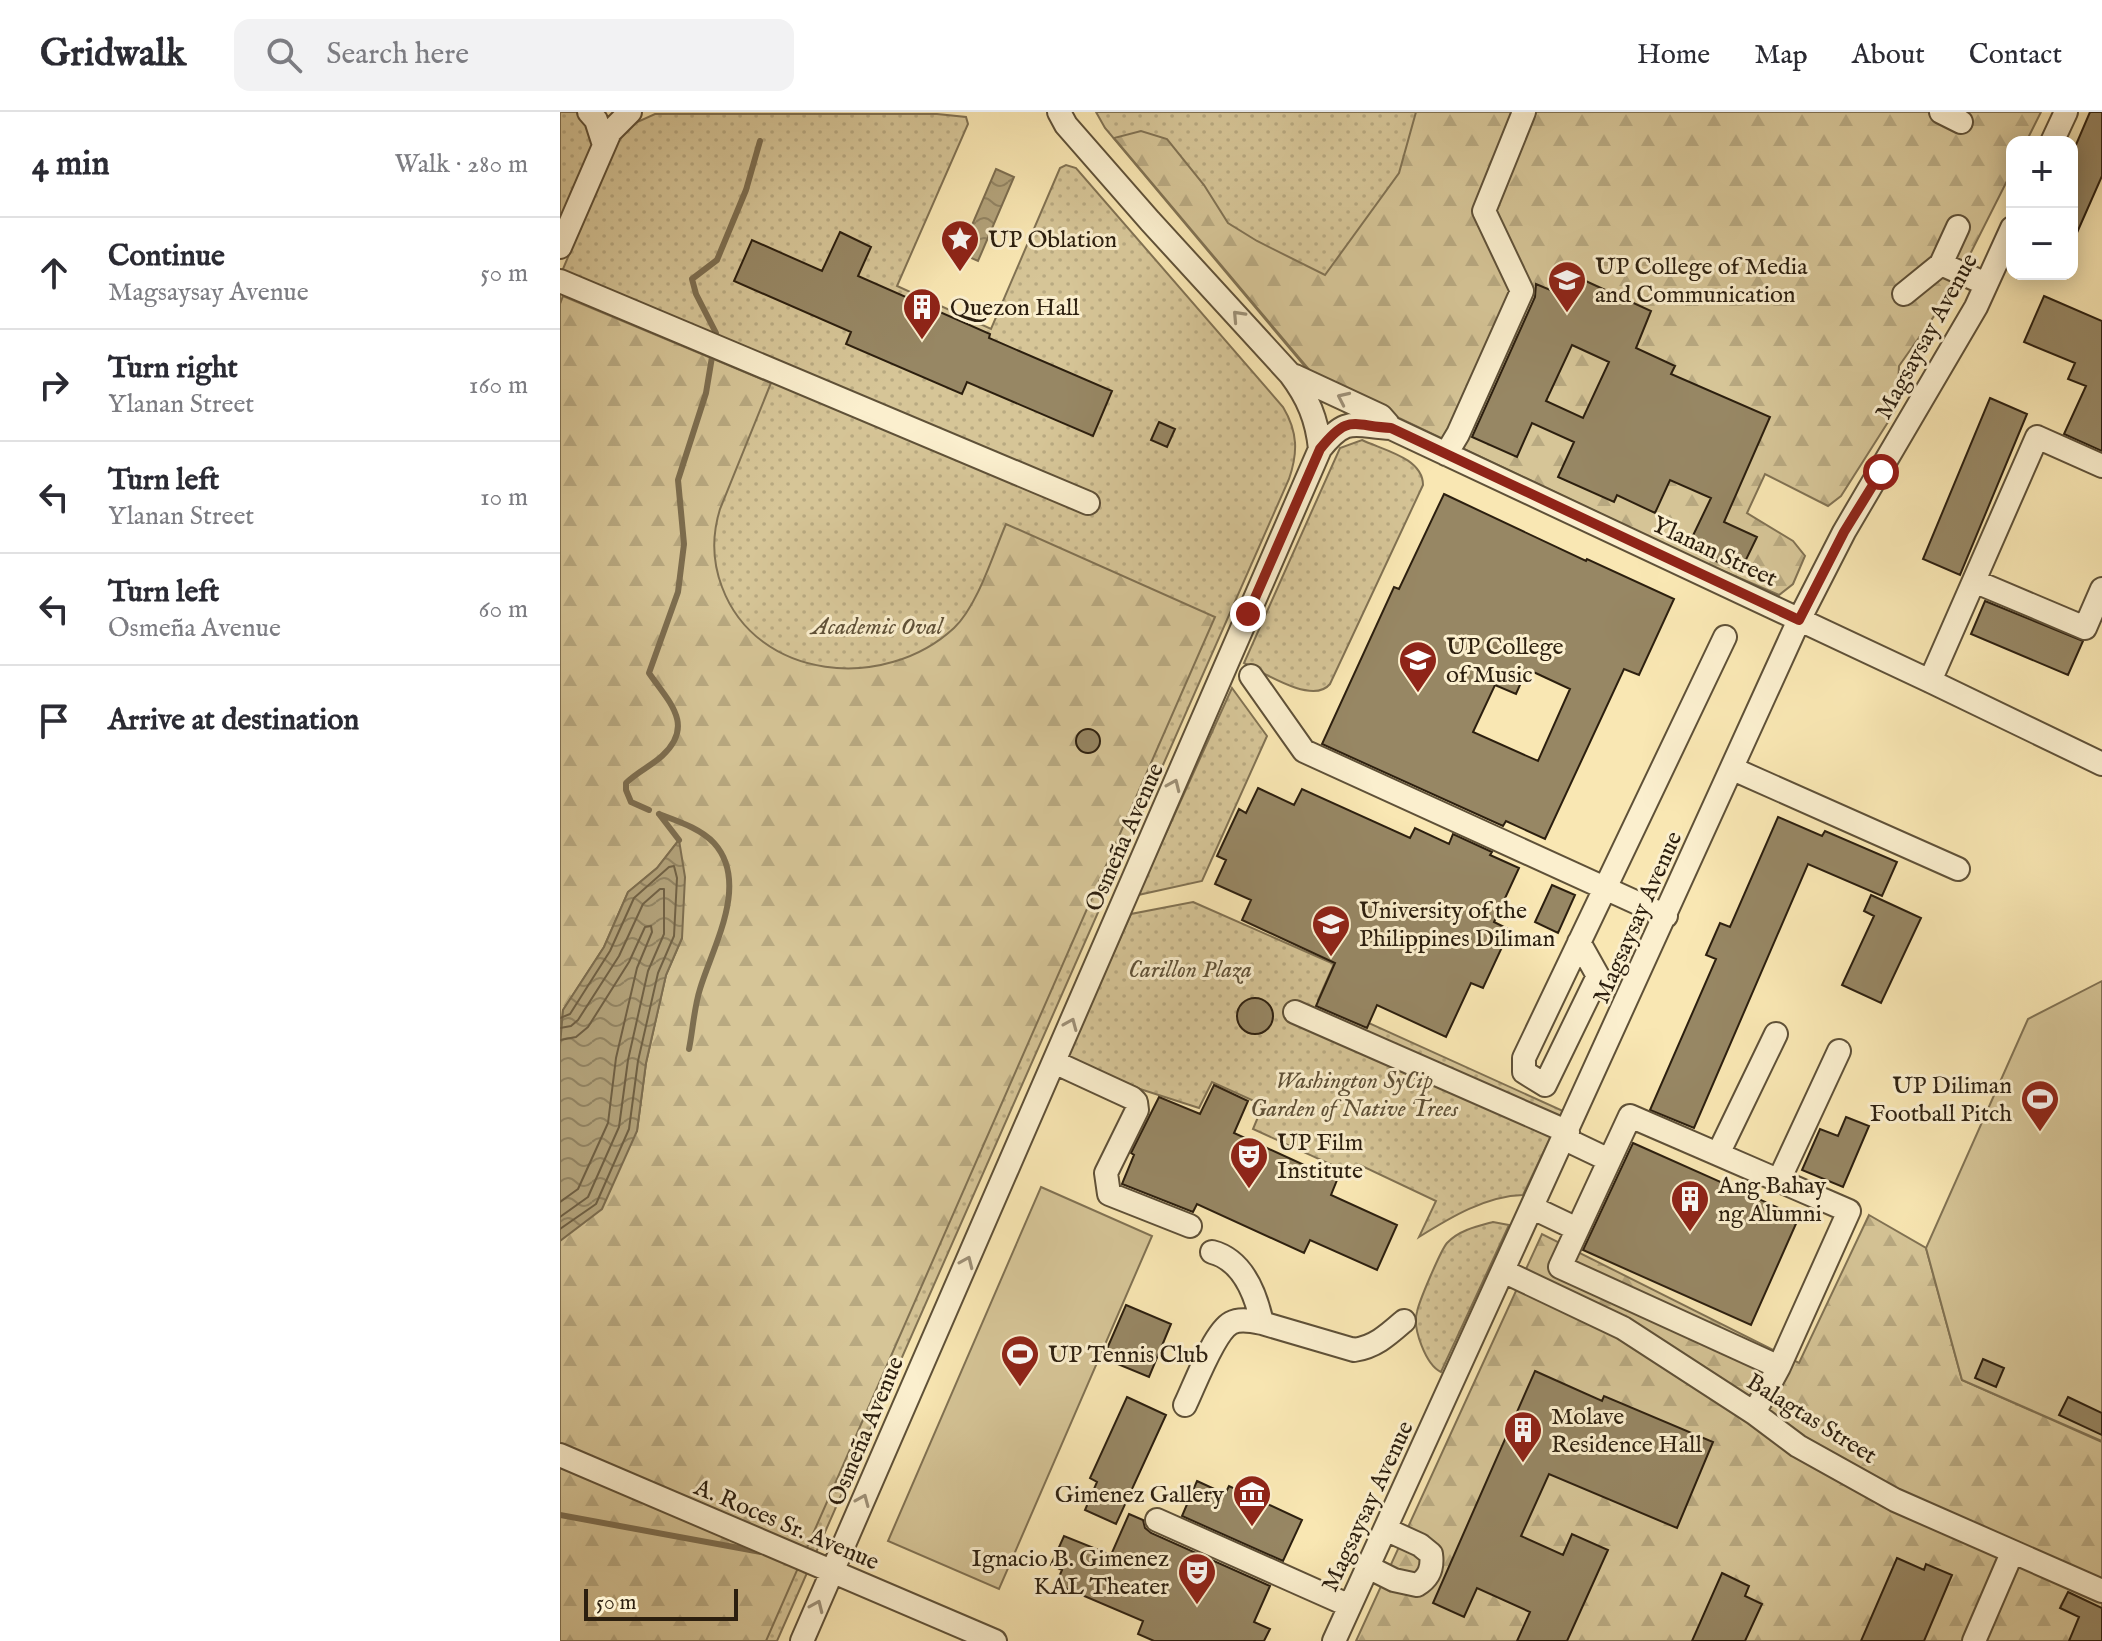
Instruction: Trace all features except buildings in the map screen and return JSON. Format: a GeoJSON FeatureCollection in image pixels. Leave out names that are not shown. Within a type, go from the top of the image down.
{"type":"FeatureCollection","features":[{"type":"Feature","properties":{"kind":"street"},"geometry":{"type":"LineString","coordinates":[[589,112],[596,120],[604,145]]}},
{"type":"Feature","properties":{"kind":"street"},"geometry":{"type":"LineString","coordinates":[[560,247],[613,127],[630,112]]}},
{"type":"Feature","properties":{"kind":"street"},"geometry":{"type":"LineString","coordinates":[[1059,112],[1066,125],[1150,221],[1290,374],[1318,424],[1320,449]]}},
{"type":"Feature","properties":{"kind":"street"},"geometry":{"type":"LineString","coordinates":[[1446,454],[1458,434],[1522,291],[1484,211],[1524,112]]}},
{"type":"Feature","properties":{"kind":"street"},"geometry":{"type":"LineString","coordinates":[[2055,136],[2066,112]]}},
{"type":"Feature","properties":{"kind":"street"},"geometry":{"type":"LineString","coordinates":[[1904,294],[1941,264],[1958,227]]}},
{"type":"Feature","properties":{"kind":"street","name":"Magsaysay Avenue"},"geometry":{"type":"LineString","coordinates":[[1334,1641],[1799,620],[1844,532],[1946,361],[2006,241]]}},
{"type":"Feature","properties":{"kind":"street"},"geometry":{"type":"LineString","coordinates":[[1941,264],[1986,284]]}},
{"type":"Feature","properties":{"kind":"street"},"geometry":{"type":"LineString","coordinates":[[560,281],[1088,503]]}},
{"type":"Feature","properties":{"kind":"street","name":"Ylanan Street"},"geometry":{"type":"LineString","coordinates":[[1290,374],[1381,416],[1391,428]]}},
{"type":"Feature","properties":{"kind":"street","name":"Ylanan Street"},"geometry":{"type":"LineString","coordinates":[[1320,449],[1331,435],[1347,424],[1363,423],[1391,428],[2102,764]]}},
{"type":"Feature","properties":{"kind":"street"},"geometry":{"type":"LineString","coordinates":[[1930,681],[2037,437],[2102,466]]}},
{"type":"Feature","properties":{"kind":"street","name":"Osmeña Avenue"},"geometry":{"type":"LineString","coordinates":[[802,1641],[1320,449]]}},
{"type":"Feature","properties":{"kind":"street"},"geometry":{"type":"LineString","coordinates":[[1974,581],[2085,628],[2102,589]]}},
{"type":"Feature","properties":{"kind":"street"},"geometry":{"type":"LineString","coordinates":[[1579,942],[1598,976],[1545,1085],[1524,1072],[1524,1058],[1579,942],[1725,637]]}},
{"type":"Feature","properties":{"kind":"street"},"geometry":{"type":"LineString","coordinates":[[1251,676],[1304,751],[1666,916]]}},
{"type":"Feature","properties":{"kind":"street"},"geometry":{"type":"LineString","coordinates":[[1733,769],[1958,869]]}},
{"type":"Feature","properties":{"kind":"street"},"geometry":{"type":"LineString","coordinates":[[1295,1012],[1566,1136],[1609,1160]]}},
{"type":"Feature","properties":{"kind":"street"},"geometry":{"type":"LineString","coordinates":[[1718,1154],[1776,1034]]}},
{"type":"Feature","properties":{"kind":"street"},"geometry":{"type":"LineString","coordinates":[[1779,1180],[1839,1051]]}},
{"type":"Feature","properties":{"kind":"street"},"geometry":{"type":"LineString","coordinates":[[1054,1062],[1136,1102],[1137,1110],[1106,1173],[1109,1194],[1190,1226]]}},
{"type":"Feature","properties":{"kind":"street"},"geometry":{"type":"LineString","coordinates":[[1754,1413],[1779,1367],[1849,1211],[1630,1116],[1560,1267],[1779,1367]]}},
{"type":"Feature","properties":{"kind":"street"},"geometry":{"type":"LineString","coordinates":[[1533,1208],[1577,1229]]}},
{"type":"Feature","properties":{"kind":"street"},"geometry":{"type":"LineString","coordinates":[[1212,1252],[1227,1257],[1244,1276],[1257,1301],[1262,1323]]}},
{"type":"Feature","properties":{"kind":"street","name":"Balagtas Street"},"geometry":{"type":"LineString","coordinates":[[1503,1271],[1623,1328],[1754,1413],[1798,1446],[1895,1500],[2102,1591]]}},
{"type":"Feature","properties":{"kind":"street"},"geometry":{"type":"LineString","coordinates":[[1185,1405],[1219,1336],[1231,1323],[1247,1320],[1262,1323],[1354,1350],[1368,1348],[1404,1321]]}},
{"type":"Feature","properties":{"kind":"street","name":"A. Roces Sr. Avenue"},"geometry":{"type":"LineString","coordinates":[[560,1455],[995,1641]]}},
{"type":"Feature","properties":{"kind":"street"},"geometry":{"type":"LineString","coordinates":[[1157,1520],[1350,1606]]}},
{"type":"Feature","properties":{"kind":"street"},"geometry":{"type":"LineString","coordinates":[[1368,1567],[1394,1580],[1417,1585],[1425,1580],[1432,1565],[1431,1554],[1420,1545],[1385,1529]]}},
{"type":"Feature","properties":{"kind":"street"},"geometry":{"type":"LineString","coordinates":[[1974,1641],[2012,1553]]}},
{"type":"Feature","properties":{"kind":"green space"},"geometry":{"type":"Polygon","coordinates":[[[560,112],[586,112],[598,133],[560,234],[560,112]]]}},
{"type":"Feature","properties":{"kind":"green space"},"geometry":{"type":"Polygon","coordinates":[[[1096,112],[1486,112],[1433,426],[1307,369],[1105,128],[1096,112]]]}},
{"type":"Feature","properties":{"kind":"green space"},"geometry":{"type":"Polygon","coordinates":[[[1416,112],[2041,112],[2029,136],[2006,136],[2006,183],[1951,292],[1899,366],[1897,408],[1841,496],[1828,506],[1765,474],[1747,513],[1793,541],[1805,556],[1793,584],[1779,595],[1700,561],[1317,379],[1114,138],[1141,131],[1167,139],[1204,185],[1228,223],[1325,275],[1399,173],[1416,112]]]}},
{"type":"Feature","properties":{"kind":"green space","name":"Academic Oval"},"geometry":{"type":"Polygon","coordinates":[[[655,114],[937,114],[966,117],[968,124],[897,286],[991,329],[1060,168],[1066,165],[1076,168],[1283,407],[1292,425],[1295,443],[1289,479],[777,1641],[560,1641],[560,276],[617,141],[635,123],[655,114]]]}},
{"type":"Feature","properties":{"kind":"green space","name":"Academic Oval"},"geometry":{"type":"Polygon","coordinates":[[[563,296],[771,383],[720,509],[714,538],[715,558],[722,587],[739,618],[763,642],[793,658],[825,667],[860,668],[894,662],[926,648],[963,618],[984,579],[1006,524],[1215,617],[766,1641],[560,1641],[560,1241],[637,1131],[646,1063],[666,975],[682,938],[678,841],[657,868],[628,892],[604,947],[563,1010],[560,1046],[560,304],[563,296]]]}},
{"type":"Feature","properties":{"kind":"green space"},"geometry":{"type":"Polygon","coordinates":[[[1362,440],[1409,462],[1421,476],[1423,485],[1330,684],[1322,690],[1301,689],[1244,663],[1340,448],[1362,440]]]}},
{"type":"Feature","properties":{"kind":"green space"},"geometry":{"type":"Polygon","coordinates":[[[1232,688],[1267,736],[1202,881],[1138,895],[1232,688]]]}},
{"type":"Feature","properties":{"kind":"green space"},"geometry":{"type":"Polygon","coordinates":[[[1193,902],[1334,964],[1318,1000],[1563,1111],[1523,1195],[1482,1203],[1419,1237],[1436,1201],[1360,1165],[1354,1175],[1253,1129],[1263,1105],[1212,1082],[1199,1108],[1140,1089],[1067,1057],[1131,914],[1193,902]]]}},
{"type":"Feature","properties":{"kind":"green space","name":"UP Diliman Football Pitch"},"geometry":{"type":"Polygon","coordinates":[[[2102,981],[2102,1441],[1962,1380],[1926,1248],[2028,1019],[2102,981]]]}},
{"type":"Feature","properties":{"kind":"green space","name":"UP Tennis Club"},"geometry":{"type":"Polygon","coordinates":[[[1041,1187],[1152,1236],[999,1589],[888,1541],[1041,1187]]]}},
{"type":"Feature","properties":{"kind":"green space"},"geometry":{"type":"Polygon","coordinates":[[[1869,1215],[1926,1248],[1962,1380],[2102,1442],[2102,1641],[1356,1641],[1542,1234],[1799,1363],[1869,1215]]]}},
{"type":"Feature","properties":{"kind":"green space"},"geometry":{"type":"Polygon","coordinates":[[[1493,1222],[1509,1225],[1441,1372],[1430,1362],[1422,1345],[1416,1319],[1419,1306],[1447,1243],[1463,1232],[1493,1222]]]}},
{"type":"Feature","properties":{"kind":"water"},"geometry":{"type":"Polygon","coordinates":[[[996,169],[1014,177],[978,261],[960,253],[996,169]]]}},
{"type":"Feature","properties":{"kind":"water"},"geometry":{"type":"Polygon","coordinates":[[[679,840],[685,877],[682,938],[666,975],[646,1063],[637,1131],[602,1209],[560,1241],[560,1046],[563,1010],[604,947],[628,892],[657,868],[679,840]]]}},
{"type":"Feature","properties":{"kind":"waterway"},"geometry":{"type":"LineString","coordinates":[[649,810],[631,802],[626,783],[662,756],[677,734],[675,713],[649,673],[678,592],[684,544],[678,480],[706,393],[716,333],[696,294],[692,279],[717,260],[746,190],[760,141]]}},
{"type":"Feature","properties":{"kind":"waterway"},"geometry":{"type":"LineString","coordinates":[[659,814],[702,833],[714,843],[724,859],[729,877],[725,915],[698,996],[689,1049]]}},
{"type":"Feature","properties":{"kind":"waterway"},"geometry":{"type":"LineString","coordinates":[[659,814],[679,840]]}},
{"type":"Feature","properties":{"kind":"waterway"},"geometry":{"type":"LineString","coordinates":[[560,1515],[761,1552]]}},
{"type":"Feature","properties":{"kind":"place","name":"UP Oblation"},"geometry":{"type":"Point","coordinates":[960,273]}},
{"type":"Feature","properties":{"kind":"place","name":"UP College of Media and Communication"},"geometry":{"type":"Point","coordinates":[1567,314]}},
{"type":"Feature","properties":{"kind":"place","name":"Quezon Hall"},"geometry":{"type":"Point","coordinates":[922,341]}},
{"type":"Feature","properties":{"kind":"place","name":"UP College of Music"},"geometry":{"type":"Point","coordinates":[1418,694]}},
{"type":"Feature","properties":{"kind":"place","name":"University of the Philippines Diliman"},"geometry":{"type":"Point","coordinates":[1331,958]}},
{"type":"Feature","properties":{"kind":"place","name":"UP Diliman Football Pitch"},"geometry":{"type":"Point","coordinates":[2040,1133]}},
{"type":"Feature","properties":{"kind":"place","name":"UP Film Institute"},"geometry":{"type":"Point","coordinates":[1249,1190]}},
{"type":"Feature","properties":{"kind":"place","name":"Ang Bahay ng Alumni"},"geometry":{"type":"Point","coordinates":[1690,1233]}},
{"type":"Feature","properties":{"kind":"place","name":"UP Tennis Club"},"geometry":{"type":"Point","coordinates":[1020,1388]}},
{"type":"Feature","properties":{"kind":"place","name":"Molave Residence Hall"},"geometry":{"type":"Point","coordinates":[1523,1464]}},
{"type":"Feature","properties":{"kind":"place","name":"Gimenez Gallery"},"geometry":{"type":"Point","coordinates":[1252,1528]}},
{"type":"Feature","properties":{"kind":"place","name":"Ignacio B. Gimenez KAL Theater"},"geometry":{"type":"Point","coordinates":[1197,1606]}},
{"type":"Feature","properties":{"kind":"route"},"geometry":{"type":"LineString","coordinates":[[1248,614],[1320,449],[1337,430],[1352,423],[1391,428],[1799,620],[1844,532],[1881,472]]}},
{"type":"Feature","properties":{"kind":"park label","name":"Carillon Plaza"},"geometry":{"type":"Point","coordinates":[1190,969]}},
{"type":"Feature","properties":{"kind":"park label","name":"Washington SyCip Garden of Native Trees"},"geometry":{"type":"Point","coordinates":[1354,1094]}}]}
